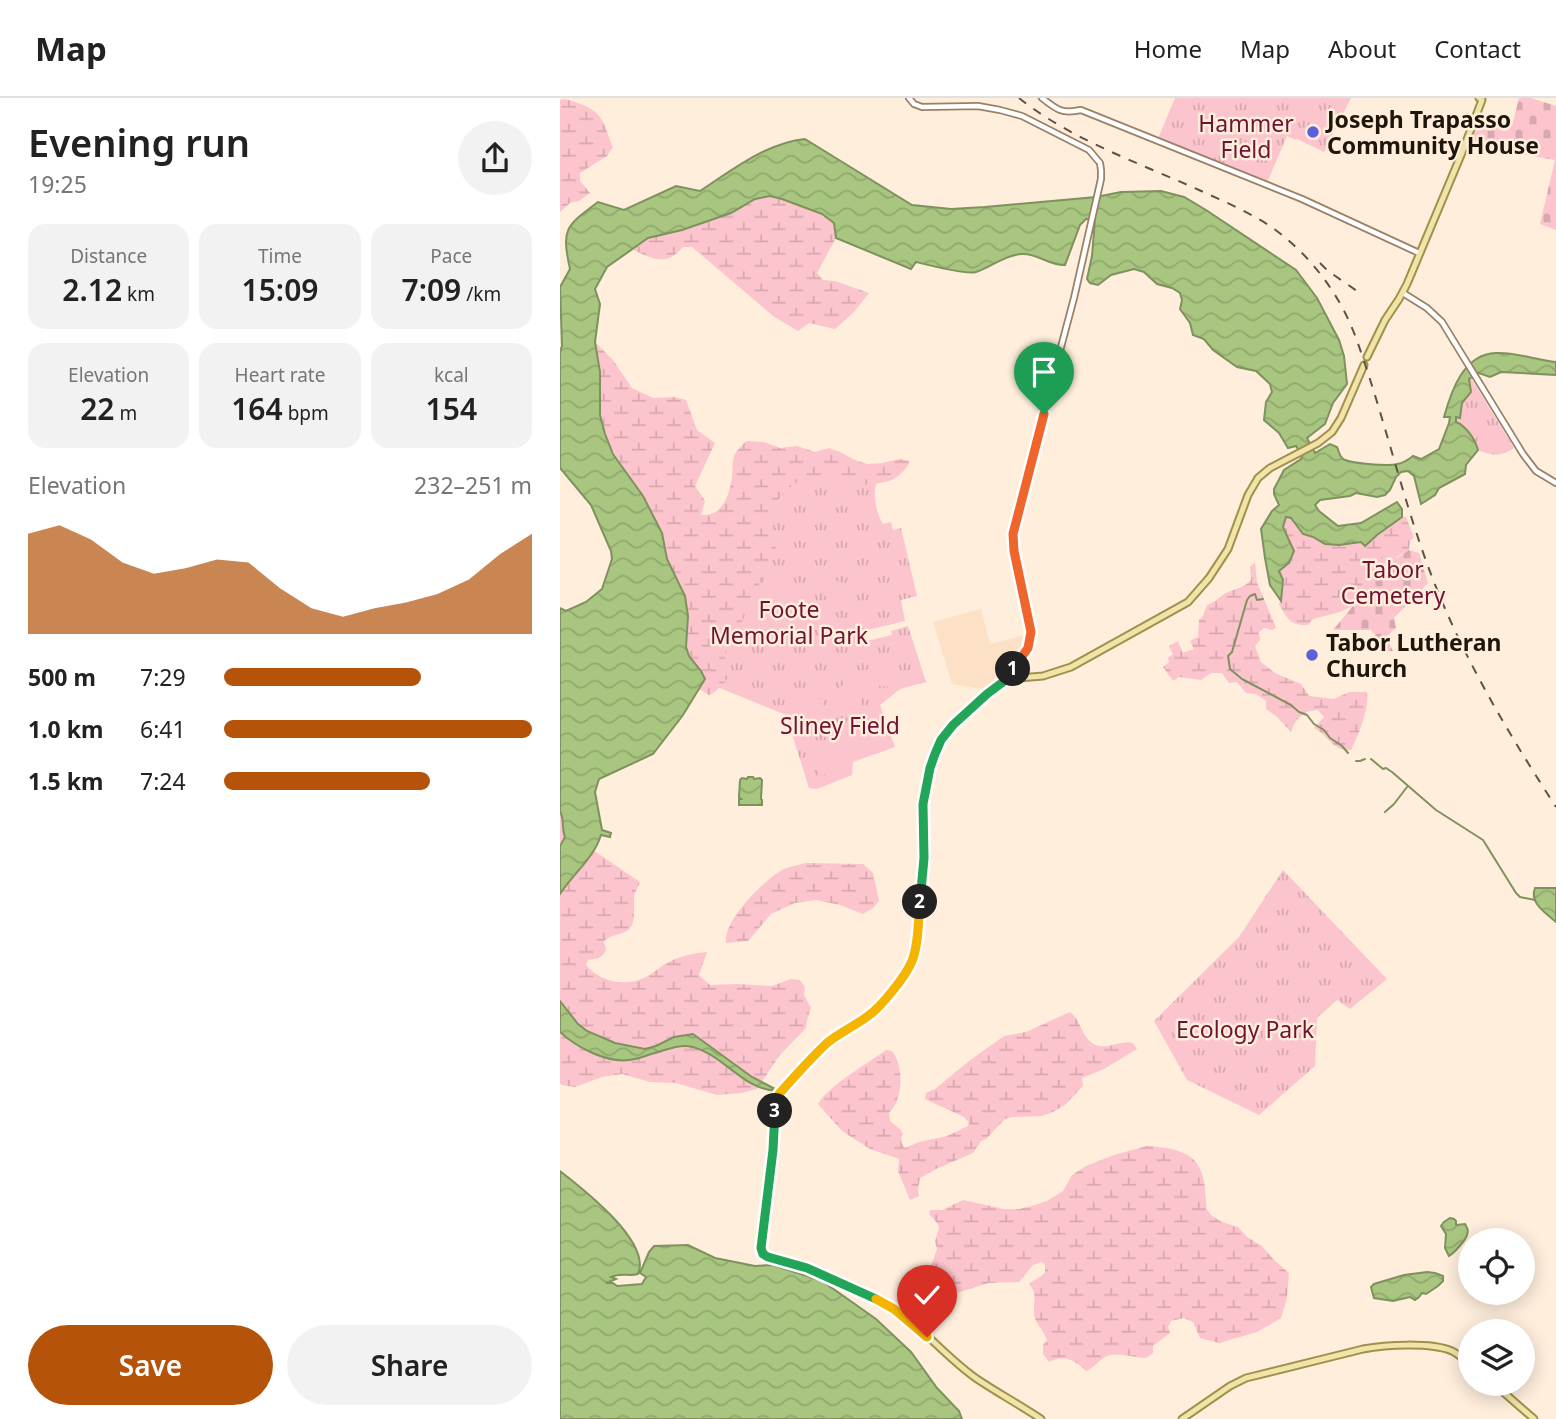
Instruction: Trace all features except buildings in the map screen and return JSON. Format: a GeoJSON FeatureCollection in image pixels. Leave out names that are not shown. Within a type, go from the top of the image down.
{"type":"FeatureCollection","features":[{"type":"Feature","properties":{"kind":"main road"},"geometry":{"type":"LineString","coordinates":[[1367,358],[1385,320],[1403,293],[1461,155],[1481,99]]}},
{"type":"Feature","properties":{"kind":"main road"},"geometry":{"type":"LineString","coordinates":[[1041,1419],[949,1358],[894,1309],[807,1268],[763,1254],[761,1248],[776,1101],[780,1092],[828,1042],[875,1010],[905,974],[911,962],[924,858],[923,804],[930,768],[941,740],[953,725],[1007,679],[1043,676],[1070,668],[1188,602],[1209,578],[1228,549],[1255,482],[1265,471],[1332,432],[1339,423],[1364,365]]}},
{"type":"Feature","properties":{"kind":"main road"},"geometry":{"type":"LineString","coordinates":[[1182,1419],[1246,1378],[1377,1346],[1443,1348],[1458,1355]]}},
{"type":"Feature","properties":{"kind":"main road"},"geometry":{"type":"LineString","coordinates":[[1508,1396],[1534,1419]]}},
{"type":"Feature","properties":{"kind":"street"},"geometry":{"type":"LineString","coordinates":[[909,98],[922,107],[983,107],[1036,122],[1085,147],[1098,160],[1101,170],[1074,298],[1013,528],[1014,551],[1031,637],[1025,653],[1007,679]]}},
{"type":"Feature","properties":{"kind":"street"},"geometry":{"type":"LineString","coordinates":[[1042,98],[1060,111],[1081,110],[1302,199],[1419,253]]}},
{"type":"Feature","properties":{"kind":"street"},"geometry":{"type":"LineString","coordinates":[[1403,293],[1427,308],[1442,322],[1523,454],[1536,471],[1556,483]]}},
{"type":"Feature","properties":{"kind":"shaded area"},"geometry":{"type":"Polygon","coordinates":[[[981,609],[990,644],[1029,634],[1028,642],[1016,661],[1004,676],[987,690],[952,684],[933,622],[981,609]]]}},
{"type":"Feature","properties":{"kind":"green space","name":"Hammer Field"},"geometry":{"type":"Polygon","coordinates":[[[1175,98],[1351,98],[1324,152],[1287,136],[1266,185],[1157,141],[1175,98]]]}},
{"type":"Feature","properties":{"kind":"green space"},"geometry":{"type":"Polygon","coordinates":[[[1519,98],[1531,98],[1556,106],[1556,230],[1540,224],[1555,160],[1469,145],[1480,118],[1512,126],[1519,98]]]}},
{"type":"Feature","properties":{"kind":"green space"},"geometry":{"type":"Polygon","coordinates":[[[565,99],[589,108],[598,115],[613,147],[607,156],[580,173],[580,181],[590,193],[579,201],[570,203],[560,212],[560,100],[565,99]]]}},
{"type":"Feature","properties":{"kind":"green space"},"geometry":{"type":"Polygon","coordinates":[[[770,196],[803,206],[834,223],[836,238],[817,273],[823,280],[835,281],[869,293],[854,312],[835,329],[809,323],[798,331],[773,316],[692,247],[683,247],[665,259],[633,250],[648,238],[682,230],[731,213],[755,199],[770,196]]]}},
{"type":"Feature","properties":{"kind":"green space"},"geometry":{"type":"Polygon","coordinates":[[[595,342],[613,360],[632,388],[653,398],[674,397],[686,400],[697,430],[715,443],[695,486],[705,501],[701,515],[715,512],[724,503],[731,483],[734,456],[746,441],[764,442],[780,448],[797,446],[815,452],[829,448],[867,464],[899,459],[910,461],[900,475],[888,481],[854,485],[812,476],[800,480],[780,497],[770,512],[766,526],[769,534],[778,543],[724,656],[729,667],[728,676],[720,687],[709,695],[699,689],[705,679],[689,656],[686,646],[685,596],[667,558],[662,532],[643,496],[608,444],[600,415],[600,372],[595,342]]]}},
{"type":"Feature","properties":{"kind":"green space"},"geometry":{"type":"Polygon","coordinates":[[[1471,378],[1514,448],[1505,453],[1496,455],[1478,450],[1476,442],[1456,422],[1462,403],[1471,392],[1471,378]]]}},
{"type":"Feature","properties":{"kind":"green space","name":"Foote Memorial Park"},"geometry":{"type":"Polygon","coordinates":[[[780,463],[877,482],[875,497],[878,514],[883,524],[891,522],[893,530],[901,528],[917,596],[901,600],[905,621],[864,631],[867,641],[892,635],[891,631],[908,626],[926,682],[900,689],[880,705],[895,747],[853,762],[852,775],[817,789],[809,788],[786,715],[703,681],[780,463]]]}},
{"type":"Feature","properties":{"kind":"green space"},"geometry":{"type":"Polygon","coordinates":[[[1286,517],[1291,518],[1303,534],[1325,544],[1361,542],[1365,546],[1402,517],[1406,517],[1414,537],[1410,541],[1409,550],[1368,573],[1353,606],[1302,625],[1290,620],[1279,604],[1279,571],[1294,551],[1283,527],[1286,517]]]}},
{"type":"Feature","properties":{"kind":"green space","name":"Tabor Cemetery"},"geometry":{"type":"Polygon","coordinates":[[[1409,550],[1419,553],[1428,583],[1394,618],[1396,628],[1386,637],[1393,651],[1379,651],[1376,637],[1371,630],[1333,630],[1353,606],[1368,573],[1386,552],[1391,552],[1397,558],[1409,550]]]}},
{"type":"Feature","properties":{"kind":"green space"},"geometry":{"type":"Polygon","coordinates":[[[1255,562],[1257,582],[1276,628],[1264,628],[1259,632],[1260,640],[1255,646],[1261,662],[1275,673],[1301,684],[1309,696],[1334,699],[1349,692],[1367,692],[1365,713],[1351,750],[1335,746],[1314,728],[1324,717],[1318,710],[1301,716],[1291,732],[1266,709],[1266,701],[1256,694],[1246,693],[1237,682],[1229,683],[1222,673],[1211,673],[1201,680],[1179,677],[1173,681],[1163,667],[1173,654],[1169,646],[1178,641],[1183,653],[1194,649],[1190,641],[1198,637],[1199,620],[1207,605],[1248,583],[1251,580],[1250,567],[1255,562]]]}},
{"type":"Feature","properties":{"kind":"green space"},"geometry":{"type":"Polygon","coordinates":[[[823,575],[854,588],[844,611],[832,605],[826,598],[823,575]]]}},
{"type":"Feature","properties":{"kind":"green space"},"geometry":{"type":"Polygon","coordinates":[[[770,577],[791,590],[800,603],[800,619],[791,641],[750,617],[770,577]]]}},
{"type":"Feature","properties":{"kind":"green space"},"geometry":{"type":"Polygon","coordinates":[[[888,655],[904,681],[890,687],[873,685],[862,673],[888,655]]]}},
{"type":"Feature","properties":{"kind":"green space"},"geometry":{"type":"Polygon","coordinates":[[[854,677],[863,710],[830,719],[831,698],[854,677]]]}},
{"type":"Feature","properties":{"kind":"green space"},"geometry":{"type":"Polygon","coordinates":[[[819,698],[823,700],[820,725],[800,741],[788,708],[819,698]]]}},
{"type":"Feature","properties":{"kind":"green space"},"geometry":{"type":"Polygon","coordinates":[[[879,717],[886,747],[855,759],[854,737],[866,723],[879,717]]]}},
{"type":"Feature","properties":{"kind":"green space"},"geometry":{"type":"Polygon","coordinates":[[[838,741],[848,745],[850,773],[818,775],[822,755],[838,741]]]}},
{"type":"Feature","properties":{"kind":"green space"},"geometry":{"type":"Polygon","coordinates":[[[560,811],[564,819],[562,829],[640,882],[635,892],[634,916],[630,928],[604,941],[606,950],[603,955],[588,960],[586,965],[593,971],[608,980],[634,981],[675,959],[707,952],[699,975],[710,985],[772,986],[791,979],[800,980],[805,987],[804,995],[811,1008],[806,1028],[779,1056],[757,1089],[717,1095],[676,1083],[650,1082],[622,1074],[602,1077],[575,1087],[560,1083],[560,811]]]}},
{"type":"Feature","properties":{"kind":"green space"},"geometry":{"type":"Polygon","coordinates":[[[806,863],[863,864],[873,873],[879,901],[863,914],[816,900],[795,903],[771,914],[748,941],[726,943],[731,923],[738,912],[766,882],[784,869],[806,863]]]}},
{"type":"Feature","properties":{"kind":"green space","name":"Ecology Park"},"geometry":{"type":"Polygon","coordinates":[[[1283,870],[1387,979],[1350,1009],[1337,1000],[1317,1018],[1315,1066],[1259,1115],[1187,1080],[1154,1021],[1239,937],[1283,870]]]}},
{"type":"Feature","properties":{"kind":"green space"},"geometry":{"type":"Polygon","coordinates":[[[1070,1012],[1093,1044],[1103,1046],[1129,1042],[1137,1049],[1104,1069],[1082,1078],[1083,1086],[1065,1105],[1051,1113],[1005,1119],[981,1141],[973,1153],[920,1178],[919,1196],[910,1200],[898,1171],[899,1159],[870,1149],[842,1131],[818,1104],[849,1075],[886,1050],[892,1051],[900,1069],[900,1083],[896,1103],[889,1113],[890,1121],[903,1134],[902,1144],[905,1148],[947,1136],[969,1123],[964,1117],[925,1099],[926,1093],[1004,1036],[1026,1032],[1070,1012]]]}},
{"type":"Feature","properties":{"kind":"green space"},"geometry":{"type":"Polygon","coordinates":[[[1147,1146],[1171,1149],[1192,1158],[1203,1176],[1207,1210],[1212,1216],[1238,1227],[1289,1273],[1287,1298],[1281,1318],[1257,1332],[1219,1343],[1200,1338],[1193,1322],[1184,1318],[1171,1321],[1168,1327],[1170,1333],[1153,1346],[1153,1353],[1146,1358],[1110,1355],[1086,1371],[1069,1359],[1059,1358],[1049,1362],[1043,1354],[1043,1345],[1047,1340],[1034,1317],[1034,1295],[1029,1284],[1045,1272],[1042,1262],[1033,1265],[1019,1282],[989,1283],[953,1294],[942,1292],[945,1282],[930,1269],[937,1249],[935,1241],[939,1228],[929,1214],[930,1210],[942,1210],[963,1200],[1004,1209],[1032,1206],[1063,1191],[1072,1175],[1086,1166],[1147,1146]]]}},
{"type":"Feature","properties":{"kind":"water"},"geometry":{"type":"Polygon","coordinates":[[[805,139],[912,205],[951,209],[1096,197],[1121,192],[1161,191],[1184,197],[1206,210],[1296,270],[1317,298],[1339,340],[1347,384],[1333,403],[1325,424],[1307,438],[1315,453],[1330,444],[1337,447],[1341,457],[1352,462],[1393,465],[1413,456],[1421,459],[1439,449],[1449,423],[1450,417],[1444,417],[1455,386],[1467,367],[1485,355],[1511,354],[1556,362],[1556,375],[1501,372],[1490,377],[1479,373],[1469,379],[1471,392],[1462,403],[1460,418],[1456,417],[1456,422],[1470,433],[1478,450],[1466,465],[1465,474],[1439,488],[1435,495],[1421,504],[1414,476],[1408,471],[1401,472],[1396,477],[1385,495],[1377,497],[1356,493],[1320,500],[1315,505],[1338,526],[1361,523],[1397,502],[1402,509],[1402,517],[1365,546],[1361,542],[1325,544],[1303,534],[1291,518],[1286,517],[1283,527],[1294,551],[1289,563],[1279,571],[1283,580],[1281,601],[1270,585],[1261,529],[1279,505],[1274,489],[1284,470],[1302,456],[1296,446],[1288,448],[1279,433],[1264,420],[1266,402],[1272,392],[1270,384],[1256,371],[1237,367],[1213,350],[1204,339],[1193,335],[1190,323],[1180,309],[1180,293],[1157,284],[1144,272],[1134,269],[1111,275],[1098,285],[1090,283],[1087,279],[1095,219],[1086,219],[1080,225],[1065,265],[1022,254],[971,273],[916,262],[911,269],[836,238],[834,223],[822,214],[770,196],[755,199],[731,213],[682,230],[648,238],[607,267],[595,289],[600,304],[595,342],[600,372],[600,415],[613,454],[643,496],[662,533],[667,559],[685,596],[688,616],[686,647],[705,679],[683,715],[653,754],[599,779],[595,792],[602,830],[611,833],[610,837],[601,835],[588,859],[560,894],[560,846],[565,837],[560,811],[560,608],[566,611],[586,602],[602,589],[612,559],[591,505],[560,468],[560,287],[570,269],[566,236],[573,223],[598,202],[624,210],[676,186],[700,191],[763,152],[805,139]]]}},
{"type":"Feature","properties":{"kind":"water"},"geometry":{"type":"Polygon","coordinates":[[[748,777],[762,780],[762,805],[739,805],[740,780],[748,777]]]}},
{"type":"Feature","properties":{"kind":"water"},"geometry":{"type":"Polygon","coordinates":[[[1535,888],[1556,888],[1556,922],[1536,903],[1535,888]]]}},
{"type":"Feature","properties":{"kind":"water"},"geometry":{"type":"Polygon","coordinates":[[[560,1001],[587,1031],[615,1043],[645,1049],[674,1037],[693,1034],[752,1077],[779,1091],[754,1085],[711,1055],[687,1046],[629,1060],[611,1059],[592,1053],[560,1032],[560,1001]]]}},
{"type":"Feature","properties":{"kind":"water"},"geometry":{"type":"Polygon","coordinates":[[[560,1171],[613,1217],[635,1247],[640,1261],[638,1274],[611,1277],[616,1279],[606,1283],[617,1286],[642,1284],[646,1277],[640,1273],[654,1246],[688,1245],[715,1258],[755,1266],[773,1265],[822,1281],[876,1319],[911,1352],[937,1388],[959,1411],[962,1419],[560,1419],[560,1171]]]}},
{"type":"Feature","properties":{"kind":"water"},"geometry":{"type":"Polygon","coordinates":[[[1450,1218],[1454,1219],[1456,1225],[1465,1224],[1467,1228],[1458,1228],[1458,1248],[1449,1256],[1445,1248],[1446,1234],[1441,1226],[1450,1218]]]}},
{"type":"Feature","properties":{"kind":"water"},"geometry":{"type":"Polygon","coordinates":[[[1427,1272],[1443,1276],[1443,1281],[1415,1300],[1410,1297],[1393,1301],[1374,1298],[1371,1287],[1374,1284],[1404,1275],[1427,1272]]]}},
{"type":"Feature","properties":{"kind":"waterway"},"geometry":{"type":"LineString","coordinates":[[1263,599],[1257,600],[1255,594],[1247,600],[1232,652],[1228,656],[1230,669],[1242,679],[1307,715],[1348,753]]}},
{"type":"Feature","properties":{"kind":"waterway"},"geometry":{"type":"LineString","coordinates":[[1356,761],[1365,759]]}},
{"type":"Feature","properties":{"kind":"waterway"},"geometry":{"type":"LineString","coordinates":[[1371,759],[1383,769],[1392,772],[1436,810],[1483,840],[1516,893],[1520,897],[1535,900]]}},
{"type":"Feature","properties":{"kind":"waterway"},"geometry":{"type":"LineString","coordinates":[[1385,812],[1407,787]]}},
{"type":"Feature","properties":{"kind":"railway"},"geometry":{"type":"LineString","coordinates":[[1019,98],[1039,113],[1083,138],[1226,202],[1270,226],[1298,249],[1322,276],[1341,306],[1356,338],[1413,522],[1446,611],[1489,698],[1556,807]]}},
{"type":"Feature","properties":{"kind":"railway"},"geometry":{"type":"LineString","coordinates":[[1320,263],[1357,291]]}},
{"type":"Feature","properties":{"kind":"place","name":"Joseph Trapasso Community House"},"geometry":{"type":"Point","coordinates":[1313,132]}},
{"type":"Feature","properties":{"kind":"place","name":"Tabor Lutheran Church"},"geometry":{"type":"Point","coordinates":[1312,655]}},
{"type":"Feature","properties":{"kind":"route"},"geometry":{"type":"LineString","coordinates":[[927,1337],[894,1309],[864,1293],[807,1268],[763,1254],[761,1248],[776,1101],[779,1094],[828,1042],[875,1010],[905,974],[911,962],[924,858],[923,804],[935,754],[941,740],[953,725],[1007,679],[1028,648],[1031,637],[1013,534],[1044,414]]}},
{"type":"Feature","properties":{"kind":"park label","name":"Sliney Field"},"geometry":{"type":"Point","coordinates":[840,725]}}]}
